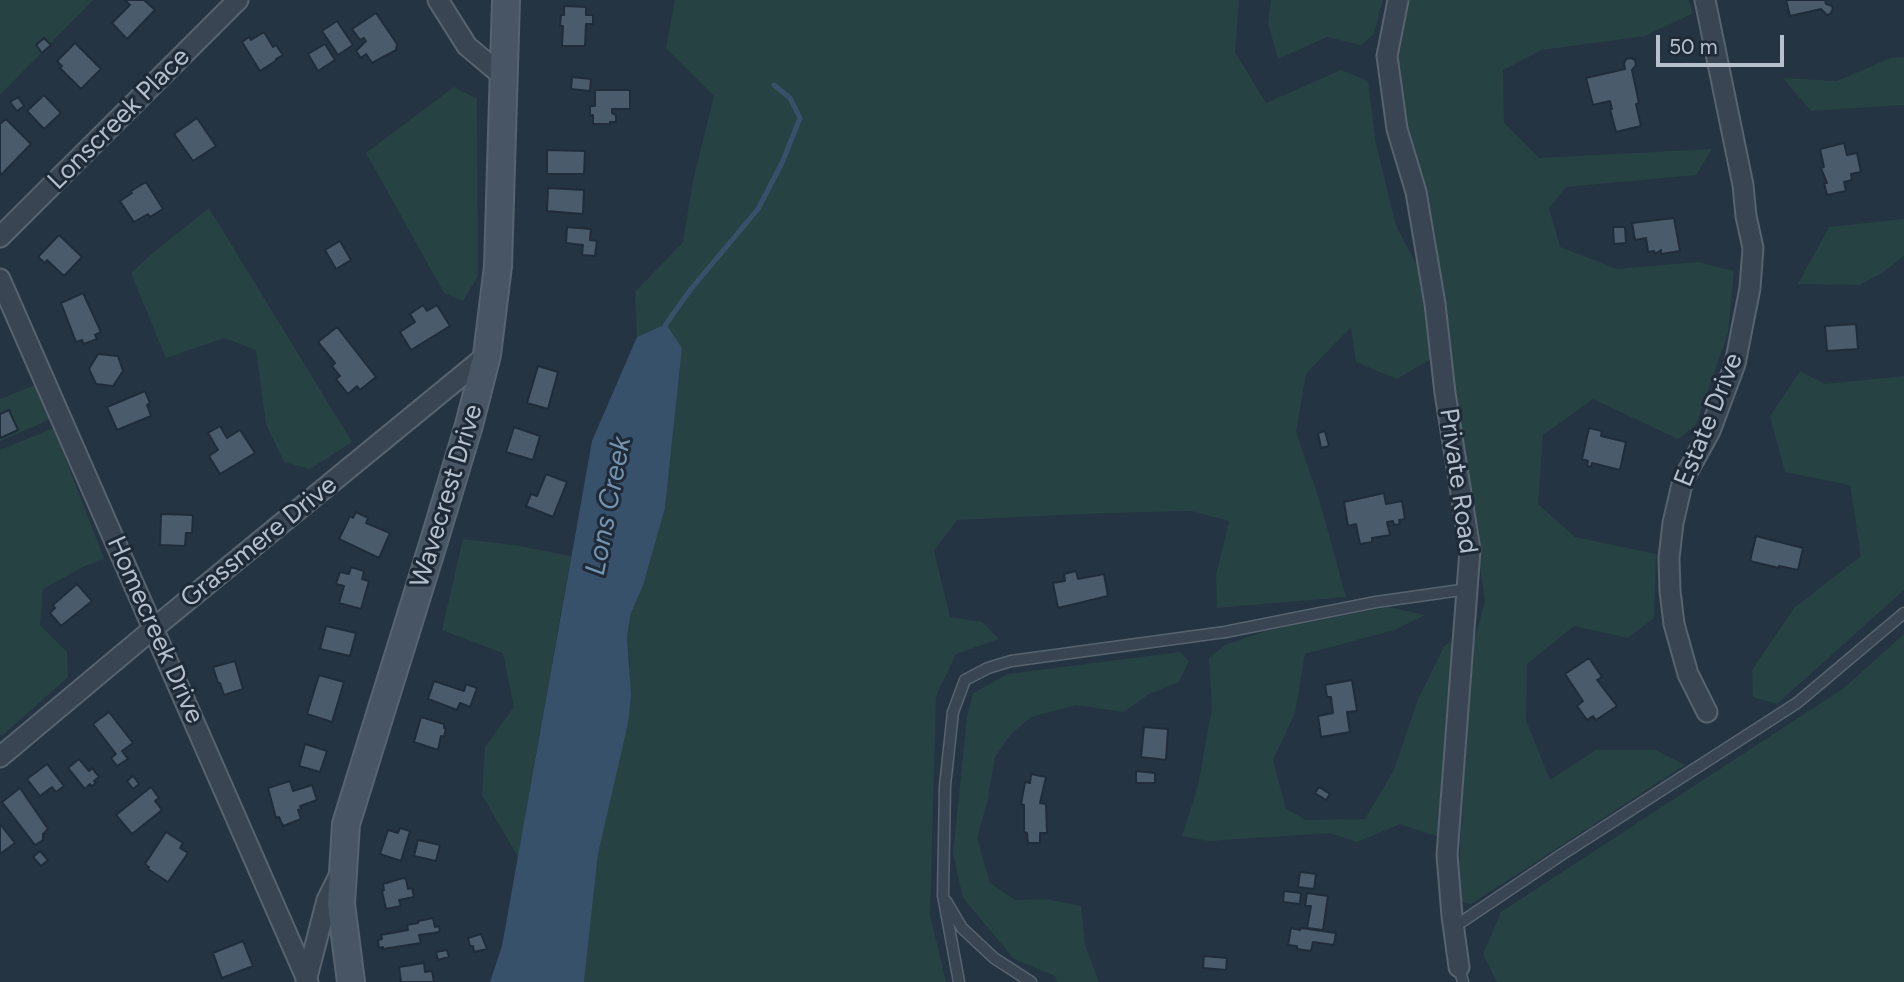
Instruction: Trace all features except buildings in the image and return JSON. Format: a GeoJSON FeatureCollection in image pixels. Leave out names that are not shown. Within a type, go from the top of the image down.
{"type":"FeatureCollection","features":[{"type":"Feature","properties":{"kind":"street","name":"Lonscreek Place"},"geometry":{"type":"LineString","coordinates":[[0,237],[238,0]]}},
{"type":"Feature","properties":{"kind":"street"},"geometry":{"type":"LineString","coordinates":[[438,0],[467,46],[503,77]]}},
{"type":"Feature","properties":{"kind":"street","name":"Wavecrest Drive"},"geometry":{"type":"LineString","coordinates":[[351,982],[341,904],[346,824],[469,425],[487,355],[498,266],[506,0]]}},
{"type":"Feature","properties":{"kind":"street","name":"Private Road"},"geometry":{"type":"LineString","coordinates":[[1398,0],[1387,56],[1397,129],[1416,192],[1471,550],[1447,855],[1453,927],[1461,974]]}},
{"type":"Feature","properties":{"kind":"street","name":"Estate Drive"},"geometry":{"type":"LineString","coordinates":[[1705,0],[1753,248],[1749,288],[1735,364],[1710,431],[1683,480],[1673,523],[1669,558],[1674,624],[1688,674],[1707,712]]}},
{"type":"Feature","properties":{"kind":"street","name":"Homecreek Drive"},"geometry":{"type":"LineString","coordinates":[[0,279],[306,981]]}},
{"type":"Feature","properties":{"kind":"street","name":"Grassmere Drive"},"geometry":{"type":"LineString","coordinates":[[0,757],[487,355]]}},
{"type":"Feature","properties":{"kind":"street"},"geometry":{"type":"LineString","coordinates":[[306,981],[327,900],[343,869]]}},
{"type":"Feature","properties":{"kind":"lane"},"geometry":{"type":"LineString","coordinates":[[959,982],[943,895],[946,786],[953,712],[965,680],[988,668],[1011,661],[1225,632],[1364,605],[1468,589]]}},
{"type":"Feature","properties":{"kind":"lane"},"geometry":{"type":"LineString","coordinates":[[1453,927],[1797,703],[1904,613]]}},
{"type":"Feature","properties":{"kind":"lane"},"geometry":{"type":"LineString","coordinates":[[943,895],[962,928],[994,958],[1031,982]]}},
{"type":"Feature","properties":{"kind":"green space"},"geometry":{"type":"Polygon","coordinates":[[[0,0],[93,0],[0,95],[0,0]]]}},
{"type":"Feature","properties":{"kind":"green space"},"geometry":{"type":"Polygon","coordinates":[[[675,0],[1239,0],[1235,52],[1266,103],[1341,70],[1368,81],[1376,144],[1396,226],[1418,267],[1431,359],[1397,379],[1356,362],[1351,327],[1306,374],[1296,432],[1320,502],[1346,597],[1217,608],[1216,575],[1229,521],[1191,511],[957,520],[934,551],[950,617],[982,622],[999,639],[956,654],[936,696],[930,915],[946,982],[584,982],[598,854],[630,663],[627,636],[631,613],[643,586],[665,508],[682,348],[666,324],[637,337],[635,292],[683,242],[693,181],[714,96],[666,48],[675,0]]]}},
{"type":"Feature","properties":{"kind":"green space"},"geometry":{"type":"Polygon","coordinates":[[[1271,0],[1383,0],[1374,34],[1361,45],[1327,37],[1278,59],[1268,23],[1271,0]]]}},
{"type":"Feature","properties":{"kind":"green space"},"geometry":{"type":"Polygon","coordinates":[[[1409,0],[1688,0],[1693,13],[1645,36],[1542,50],[1503,70],[1504,123],[1539,158],[1712,149],[1696,175],[1566,187],[1549,208],[1560,247],[1617,269],[1698,262],[1734,271],[1728,333],[1696,425],[1678,439],[1593,399],[1543,435],[1538,504],[1575,537],[1656,554],[1654,618],[1628,638],[1574,626],[1527,664],[1526,720],[1550,780],[1596,750],[1655,750],[1685,765],[1471,904],[1462,902],[1458,879],[1471,653],[1485,601],[1425,193],[1400,102],[1396,60],[1409,0]]]}},
{"type":"Feature","properties":{"kind":"green space"},"geometry":{"type":"Polygon","coordinates":[[[1904,57],[1904,105],[1811,111],[1783,78],[1837,81],[1891,58],[1904,57]]]}},
{"type":"Feature","properties":{"kind":"green space"},"geometry":{"type":"Polygon","coordinates":[[[454,87],[477,99],[478,276],[463,301],[444,293],[366,153],[454,87]]]}},
{"type":"Feature","properties":{"kind":"green space"},"geometry":{"type":"Polygon","coordinates":[[[209,208],[352,442],[310,469],[284,462],[266,424],[256,350],[224,338],[166,358],[131,273],[209,208]]]}},
{"type":"Feature","properties":{"kind":"green space"},"geometry":{"type":"Polygon","coordinates":[[[1904,219],[1904,256],[1882,273],[1859,285],[1798,284],[1829,227],[1904,219]]]}},
{"type":"Feature","properties":{"kind":"green space"},"geometry":{"type":"Polygon","coordinates":[[[1800,371],[1825,384],[1904,376],[1904,590],[1777,704],[1753,697],[1752,670],[1794,608],[1861,556],[1850,485],[1785,472],[1770,416],[1800,371]]]}},
{"type":"Feature","properties":{"kind":"green space"},"geometry":{"type":"Polygon","coordinates":[[[35,385],[51,419],[0,441],[0,399],[35,385]]]}},
{"type":"Feature","properties":{"kind":"green space"},"geometry":{"type":"Polygon","coordinates":[[[54,428],[104,559],[85,566],[43,589],[40,625],[67,652],[68,677],[0,735],[0,450],[54,428]]]}},
{"type":"Feature","properties":{"kind":"green space"},"geometry":{"type":"Polygon","coordinates":[[[463,539],[571,556],[518,857],[482,795],[485,747],[514,707],[503,653],[442,630],[463,539]]]}},
{"type":"Feature","properties":{"kind":"green space"},"geometry":{"type":"Polygon","coordinates":[[[1388,607],[1425,615],[1394,630],[1305,654],[1295,713],[1273,760],[1286,809],[1306,820],[1365,819],[1394,770],[1417,702],[1444,646],[1458,637],[1439,837],[1400,824],[1357,842],[1330,833],[1209,841],[1182,836],[1198,786],[1212,708],[1209,658],[1225,645],[1266,631],[1388,607]]]}},
{"type":"Feature","properties":{"kind":"green space"},"geometry":{"type":"Polygon","coordinates":[[[1904,634],[1904,982],[1497,982],[1483,954],[1501,912],[1844,688],[1904,634]]]}},
{"type":"Feature","properties":{"kind":"green space"},"geometry":{"type":"Polygon","coordinates":[[[1180,652],[1189,661],[1179,682],[1149,694],[1124,712],[1076,705],[1031,717],[1011,734],[995,757],[987,803],[977,838],[990,883],[1015,900],[1045,899],[1081,906],[1085,945],[1099,982],[1057,982],[1055,976],[1014,959],[963,898],[953,854],[967,717],[973,693],[1008,674],[1180,652]]]}},
{"type":"Feature","properties":{"kind":"water"},"geometry":{"type":"Polygon","coordinates":[[[666,324],[682,348],[665,508],[643,586],[631,613],[627,636],[631,695],[628,723],[598,854],[584,982],[490,982],[502,946],[592,441],[637,337],[666,324]]]}},
{"type":"Feature","properties":{"kind":"waterway","name":"Lons Creek"},"geometry":{"type":"LineString","coordinates":[[665,330],[666,324],[691,289],[758,209],[782,163],[800,118],[790,98],[774,85]]}}]}
